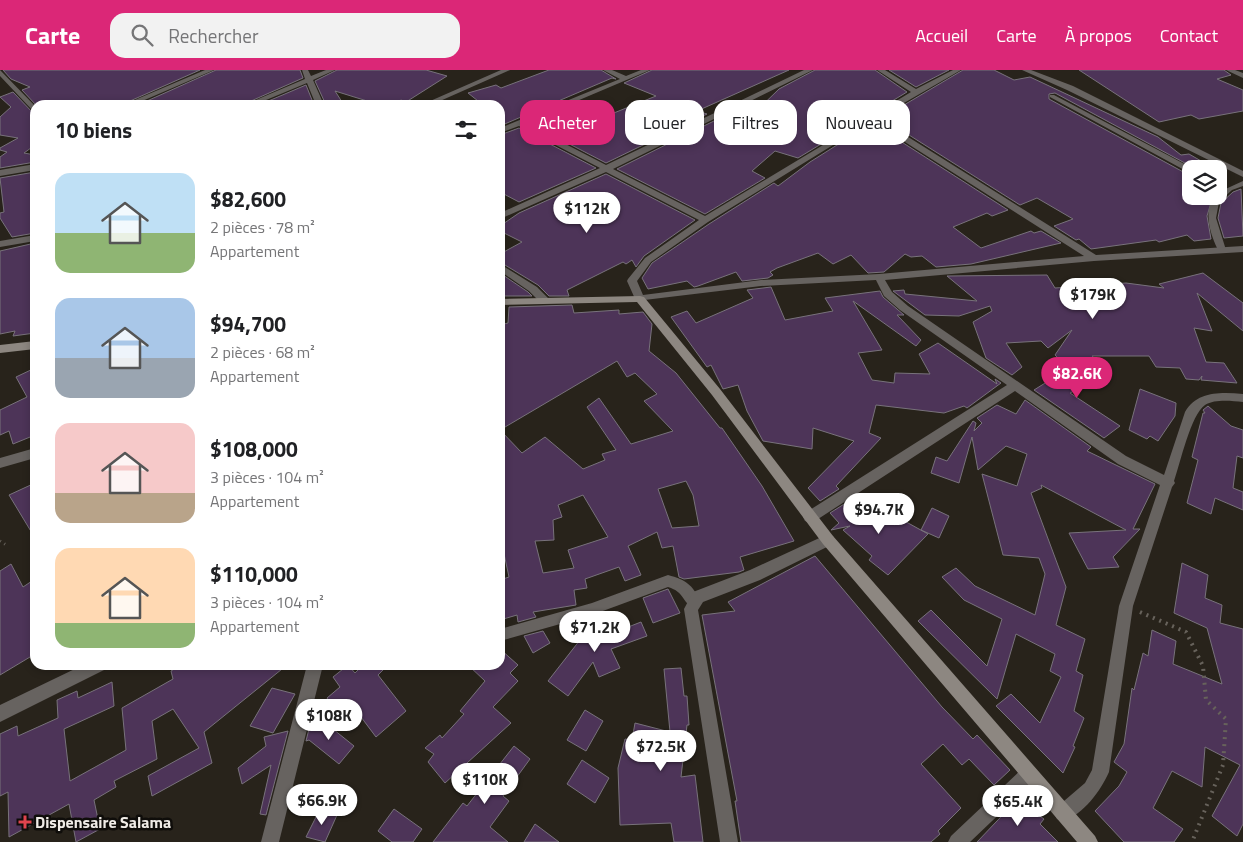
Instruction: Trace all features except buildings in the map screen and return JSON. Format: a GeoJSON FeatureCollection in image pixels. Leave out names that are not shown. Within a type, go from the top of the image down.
{"type":"FeatureCollection","features":[{"type":"Feature","properties":{"kind":"street"},"geometry":{"type":"LineString","coordinates":[[7,70],[0,72],[30,105]]}},
{"type":"Feature","properties":{"kind":"street"},"geometry":{"type":"LineString","coordinates":[[139,100],[211,70]]}},
{"type":"Feature","properties":{"kind":"street"},"geometry":{"type":"LineString","coordinates":[[304,70],[318,100]]}},
{"type":"Feature","properties":{"kind":"street"},"geometry":{"type":"LineString","coordinates":[[260,100],[332,70]]}},
{"type":"Feature","properties":{"kind":"street"},"geometry":{"type":"LineString","coordinates":[[437,100],[507,70]]}},
{"type":"Feature","properties":{"kind":"street"},"geometry":{"type":"LineString","coordinates":[[606,70],[627,78]]}},
{"type":"Feature","properties":{"kind":"street"},"geometry":{"type":"LineString","coordinates":[[505,129],[647,70]]}},
{"type":"Feature","properties":{"kind":"street"},"geometry":{"type":"LineString","coordinates":[[505,214],[605,169],[810,70]]}},
{"type":"Feature","properties":{"kind":"street"},"geometry":{"type":"LineString","coordinates":[[880,70],[916,92]]}},
{"type":"Feature","properties":{"kind":"street"},"geometry":{"type":"LineString","coordinates":[[903,100],[958,70]]}},
{"type":"Feature","properties":{"kind":"street"},"geometry":{"type":"LineString","coordinates":[[1025,70],[1070,88],[1243,174]]}},
{"type":"Feature","properties":{"kind":"street"},"geometry":{"type":"LineString","coordinates":[[1229,70],[1243,76]]}},
{"type":"Feature","properties":{"kind":"street"},"geometry":{"type":"LineString","coordinates":[[519,123],[705,220]]}},
{"type":"Feature","properties":{"kind":"street"},"geometry":{"type":"LineString","coordinates":[[910,141],[1094,258]]}},
{"type":"Feature","properties":{"kind":"street"},"geometry":{"type":"LineString","coordinates":[[827,145],[705,220],[648,260],[632,281],[640,299],[716,392],[828,540],[1089,842]]}},
{"type":"Feature","properties":{"kind":"street"},"geometry":{"type":"LineString","coordinates":[[0,172],[30,168]]}},
{"type":"Feature","properties":{"kind":"street"},"geometry":{"type":"LineString","coordinates":[[0,244],[30,239]]}},
{"type":"Feature","properties":{"kind":"street"},"geometry":{"type":"LineString","coordinates":[[505,302],[640,299],[761,283],[879,277],[1094,258],[1243,249]]}},
{"type":"Feature","properties":{"kind":"street"},"geometry":{"type":"LineString","coordinates":[[505,270],[533,288],[544,300]]}},
{"type":"Feature","properties":{"kind":"street"},"geometry":{"type":"LineString","coordinates":[[879,277],[888,294],[904,308],[1122,460],[1169,483]]}},
{"type":"Feature","properties":{"kind":"street"},"geometry":{"type":"LineString","coordinates":[[0,349],[30,346]]}},
{"type":"Feature","properties":{"kind":"street"},"geometry":{"type":"LineString","coordinates":[[810,517],[1016,385]]}},
{"type":"Feature","properties":{"kind":"street"},"geometry":{"type":"LineString","coordinates":[[1063,812],[1090,789],[1100,772],[1126,606],[1169,483],[1176,452],[1194,407],[1206,399],[1216,397],[1243,398]]}},
{"type":"Feature","properties":{"kind":"street"},"geometry":{"type":"LineString","coordinates":[[0,463],[30,454]]}},
{"type":"Feature","properties":{"kind":"street"},"geometry":{"type":"LineString","coordinates":[[730,842],[691,609],[698,597],[755,575],[828,540]]}},
{"type":"Feature","properties":{"kind":"street"},"geometry":{"type":"LineString","coordinates":[[0,714],[90,670]]}},
{"type":"Feature","properties":{"kind":"street"},"geometry":{"type":"LineString","coordinates":[[270,842],[314,670]]}},
{"type":"Feature","properties":{"kind":"street"},"geometry":{"type":"LineString","coordinates":[[957,842],[1029,774]]}},
{"type":"Feature","properties":{"kind":"lane"},"geometry":{"type":"LineString","coordinates":[[1052,96],[1182,165]]}},
{"type":"Feature","properties":{"kind":"lane"},"geometry":{"type":"LineString","coordinates":[[1227,189],[1243,183]]}},
{"type":"Feature","properties":{"kind":"lane"},"geometry":{"type":"LineString","coordinates":[[1214,205],[1211,214],[1222,250]]}},
{"type":"Feature","properties":{"kind":"lane"},"geometry":{"type":"LineString","coordinates":[[505,634],[592,609],[668,582],[682,585],[694,602]]}},
{"type":"Feature","properties":{"kind":"path"},"geometry":{"type":"LineString","coordinates":[[0,541],[8,546]]}},
{"type":"Feature","properties":{"kind":"path"},"geometry":{"type":"LineString","coordinates":[[1126,606],[1186,632],[1203,666],[1206,700],[1226,719],[1223,765],[1192,842]]}},
{"type":"Feature","properties":{"kind":"place","name":"Dispensaire Salama"},"geometry":{"type":"Point","coordinates":[25,822]}}]}
